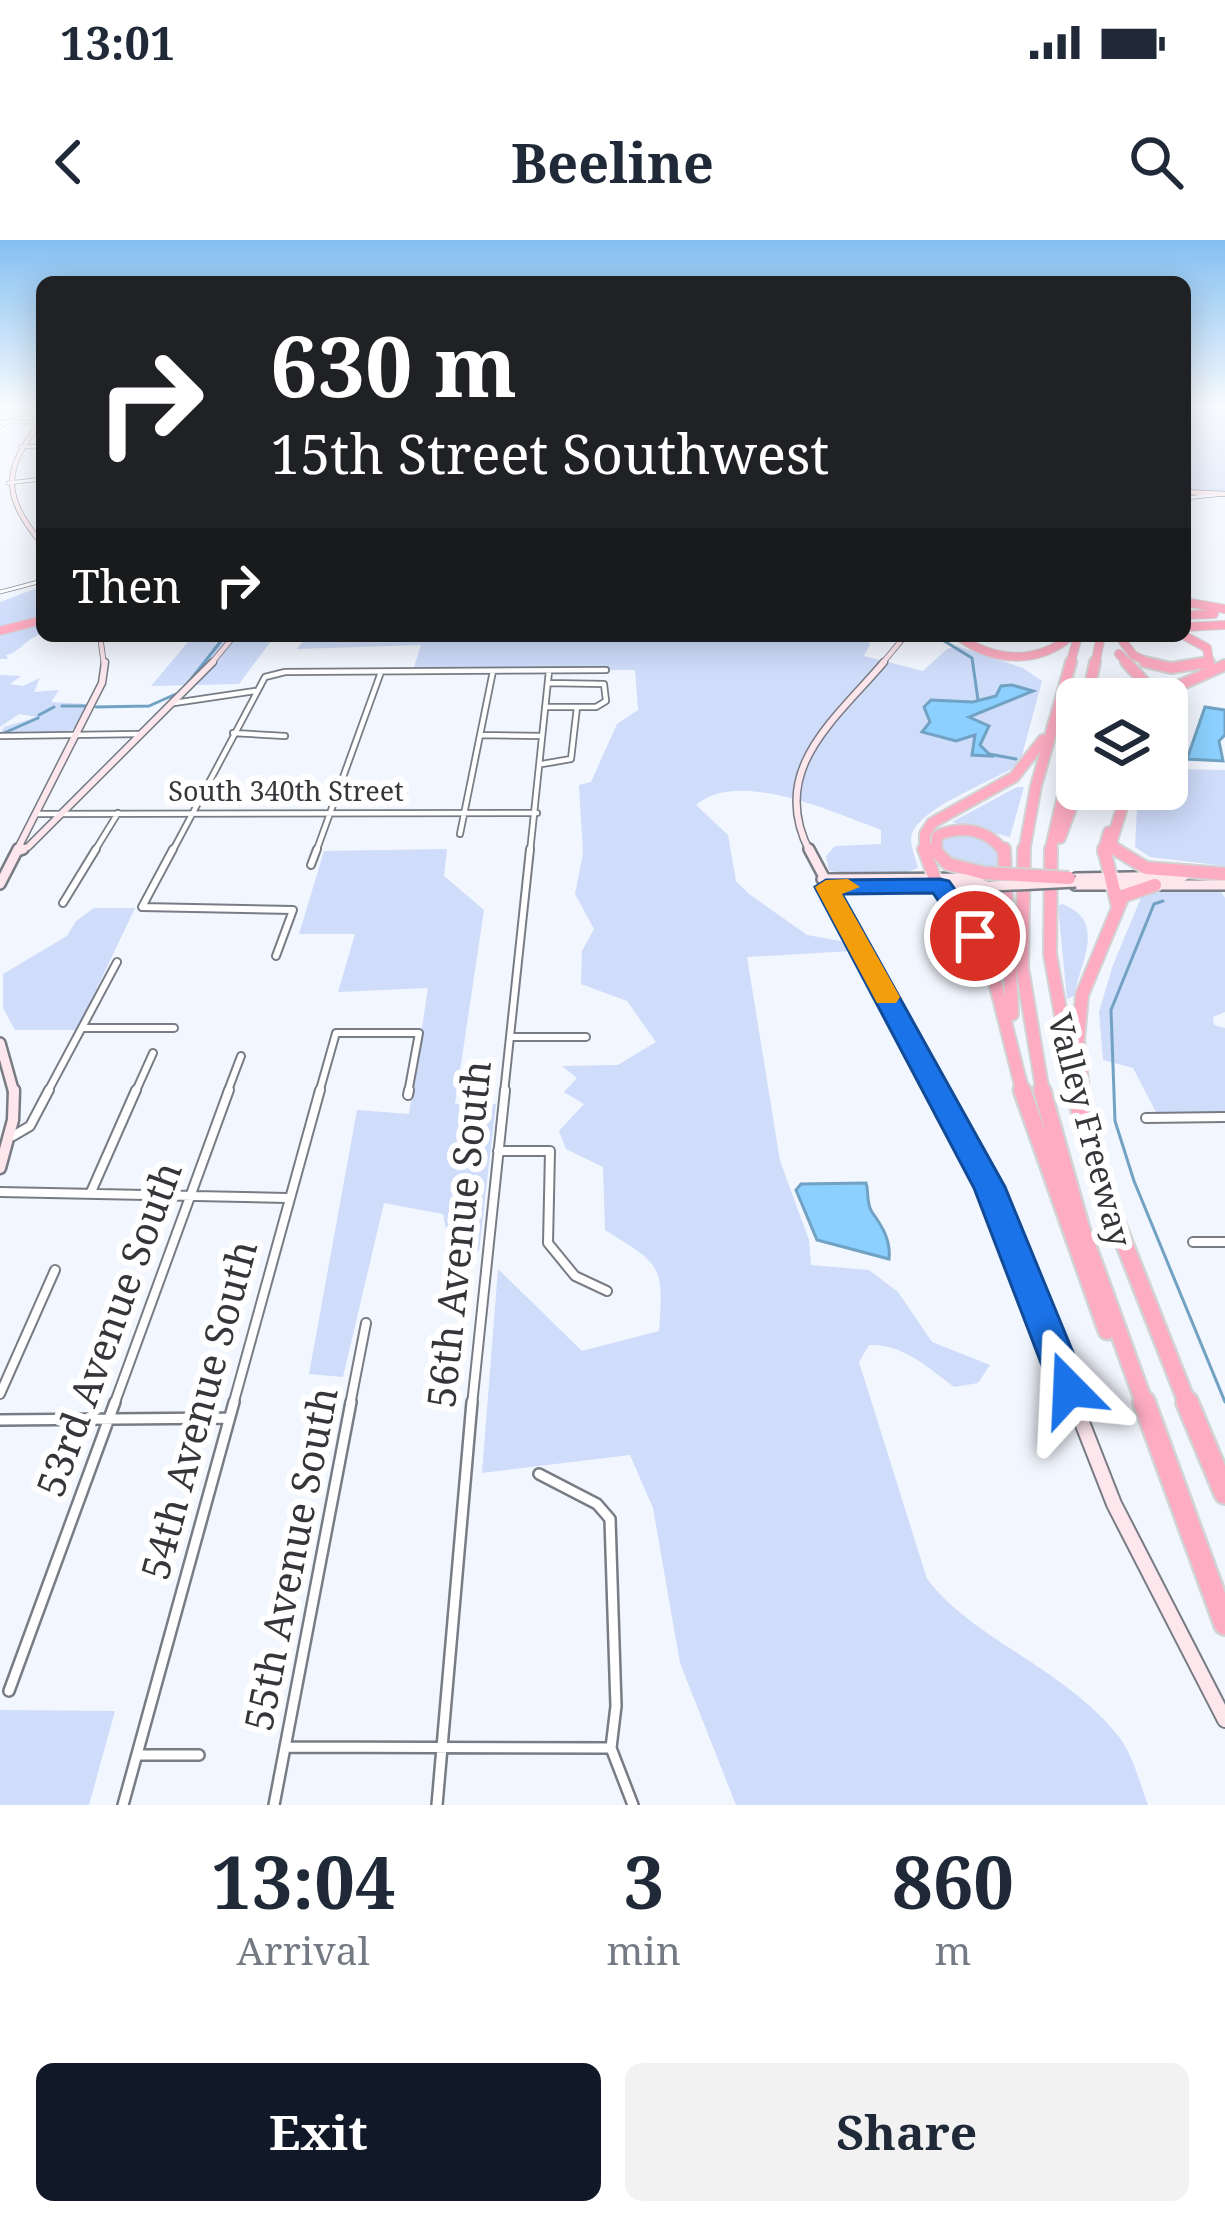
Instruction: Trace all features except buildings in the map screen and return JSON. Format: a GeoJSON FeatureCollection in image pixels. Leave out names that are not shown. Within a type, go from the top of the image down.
{"type":"FeatureCollection","features":[{"type":"Feature","properties":{"kind":"highway"},"geometry":{"type":"LineString","coordinates":[[1191,604],[1225,618]]}},
{"type":"Feature","properties":{"kind":"highway"},"geometry":{"type":"LineString","coordinates":[[1191,624],[1225,618]]}},
{"type":"Feature","properties":{"kind":"highway"},"geometry":{"type":"LineString","coordinates":[[0,629],[36,620]]}},
{"type":"Feature","properties":{"kind":"highway"},"geometry":{"type":"LineString","coordinates":[[1120,642],[1126,652],[1148,662],[1190,668],[1212,657],[1191,631]]}},
{"type":"Feature","properties":{"kind":"highway"},"geometry":{"type":"LineString","coordinates":[[969,642],[989,653],[1023,657],[1048,652],[1065,642]]}},
{"type":"Feature","properties":{"kind":"highway","name":"Valley Freeway"},"geometry":{"type":"LineString","coordinates":[[1067,678],[1074,642]]}},
{"type":"Feature","properties":{"kind":"highway"},"geometry":{"type":"LineString","coordinates":[[1045,764],[1086,642]]}},
{"type":"Feature","properties":{"kind":"highway"},"geometry":{"type":"LineString","coordinates":[[1092,678],[1100,642]]}},
{"type":"Feature","properties":{"kind":"highway"},"geometry":{"type":"LineString","coordinates":[[1117,642],[1118,652],[1141,678]]}},
{"type":"Feature","properties":{"kind":"highway"},"geometry":{"type":"LineString","coordinates":[[1188,682],[1225,665]]}},
{"type":"Feature","properties":{"kind":"highway"},"geometry":{"type":"LineString","coordinates":[[1056,710],[1037,754],[1023,773],[997,792],[944,814],[928,827],[923,844],[938,883],[981,946],[993,974],[1029,1109],[1080,1260],[1120,1364],[1143,1406]]}},
{"type":"Feature","properties":{"kind":"highway","name":"Valley Freeway"},"geometry":{"type":"LineString","coordinates":[[1056,722],[1027,834],[1020,898],[1029,1031],[1060,1162],[1143,1406],[1225,1624]]}},
{"type":"Feature","properties":{"kind":"highway","name":"Valley Freeway"},"geometry":{"type":"LineString","coordinates":[[1061,810],[1048,871],[1048,926],[1057,1005],[1072,1074],[1107,1194],[1225,1493]]}},
{"type":"Feature","properties":{"kind":"highway"},"geometry":{"type":"LineString","coordinates":[[1048,871],[1070,810]]}},
{"type":"Feature","properties":{"kind":"highway"},"geometry":{"type":"LineString","coordinates":[[1119,810],[1101,849],[1119,918]]}},
{"type":"Feature","properties":{"kind":"highway"},"geometry":{"type":"LineString","coordinates":[[1122,810],[1112,843],[1120,856],[1151,869],[1225,879]]}},
{"type":"Feature","properties":{"kind":"highway"},"geometry":{"type":"LineString","coordinates":[[1029,1109],[1007,973],[1005,851],[997,841],[976,831],[950,830],[934,844],[938,858],[986,881],[1074,881]]}},
{"type":"Feature","properties":{"kind":"highway"},"geometry":{"type":"LineString","coordinates":[[1107,1194],[1078,1049],[1086,981],[1119,918],[1125,893],[1155,885]]}},
{"type":"Feature","properties":{"kind":"main road"},"geometry":{"type":"LineString","coordinates":[[9,479],[12,506],[36,537]]}},
{"type":"Feature","properties":{"kind":"main road"},"geometry":{"type":"LineString","coordinates":[[1191,495],[1225,494]]}},
{"type":"Feature","properties":{"kind":"main road"},"geometry":{"type":"LineString","coordinates":[[0,884],[104,676],[101,642]]}},
{"type":"Feature","properties":{"kind":"main road"},"geometry":{"type":"LineString","coordinates":[[17,850],[28,847],[196,682],[228,642]]}},
{"type":"Feature","properties":{"kind":"main road"},"geometry":{"type":"LineString","coordinates":[[901,642],[821,733],[797,771],[800,832],[989,1187],[1114,1504],[1225,1720]]}},
{"type":"Feature","properties":{"kind":"main road"},"geometry":{"type":"LineString","coordinates":[[1113,881],[1155,885],[1225,879]]}},
{"type":"Feature","properties":{"kind":"main road"},"geometry":{"type":"LineString","coordinates":[[1074,881],[1225,879]]}},
{"type":"Feature","properties":{"kind":"main road"},"geometry":{"type":"LineString","coordinates":[[824,883],[986,881]]}},
{"type":"Feature","properties":{"kind":"main road"},"geometry":{"type":"LineString","coordinates":[[0,1043],[12,1071],[13,1136],[0,1168]]}},
{"type":"Feature","properties":{"kind":"street"},"geometry":{"type":"LineString","coordinates":[[8,483],[30,479]]}},
{"type":"Feature","properties":{"kind":"street"},"geometry":{"type":"LineString","coordinates":[[0,592],[36,582]]}},
{"type":"Feature","properties":{"kind":"street"},"geometry":{"type":"LineString","coordinates":[[0,583],[8,589]]}},
{"type":"Feature","properties":{"kind":"street","name":"56th Avenue South"},"geometry":{"type":"LineString","coordinates":[[437,1805],[549,670]]}},
{"type":"Feature","properties":{"kind":"street"},"geometry":{"type":"LineString","coordinates":[[276,956],[293,910],[142,907],[232,733],[268,675],[606,670]]}},
{"type":"Feature","properties":{"kind":"street"},"geometry":{"type":"LineString","coordinates":[[460,834],[493,671]]}},
{"type":"Feature","properties":{"kind":"street"},"geometry":{"type":"LineString","coordinates":[[310,865],[381,672]]}},
{"type":"Feature","properties":{"kind":"street"},"geometry":{"type":"LineString","coordinates":[[545,706],[603,705],[604,684],[548,683]]}},
{"type":"Feature","properties":{"kind":"street"},"geometry":{"type":"LineString","coordinates":[[171,704],[255,691]]}},
{"type":"Feature","properties":{"kind":"street"},"geometry":{"type":"LineString","coordinates":[[542,764],[569,761],[577,707]]}},
{"type":"Feature","properties":{"kind":"street"},"geometry":{"type":"LineString","coordinates":[[232,733],[285,736]]}},
{"type":"Feature","properties":{"kind":"street"},"geometry":{"type":"LineString","coordinates":[[0,736],[139,734]]}},
{"type":"Feature","properties":{"kind":"street"},"geometry":{"type":"LineString","coordinates":[[480,735],[542,736]]}},
{"type":"Feature","properties":{"kind":"street"},"geometry":{"type":"LineString","coordinates":[[63,903],[118,813]]}},
{"type":"Feature","properties":{"kind":"street","name":"South 340th Street"},"geometry":{"type":"LineString","coordinates":[[35,814],[537,813]]}},
{"type":"Feature","properties":{"kind":"street"},"geometry":{"type":"LineString","coordinates":[[13,1136],[30,1126],[117,962]]}},
{"type":"Feature","properties":{"kind":"street"},"geometry":{"type":"LineString","coordinates":[[84,1028],[174,1028]]}},
{"type":"Feature","properties":{"kind":"street","name":"54th Avenue South"},"geometry":{"type":"LineString","coordinates":[[123,1805],[336,1033],[419,1034],[408,1095]]}},
{"type":"Feature","properties":{"kind":"street"},"geometry":{"type":"LineString","coordinates":[[510,1036],[586,1037]]}},
{"type":"Feature","properties":{"kind":"street"},"geometry":{"type":"LineString","coordinates":[[90,1193],[153,1053]]}},
{"type":"Feature","properties":{"kind":"street","name":"53rd Avenue South"},"geometry":{"type":"LineString","coordinates":[[9,1691],[241,1056]]}},
{"type":"Feature","properties":{"kind":"street"},"geometry":{"type":"LineString","coordinates":[[1146,1118],[1225,1117]]}},
{"type":"Feature","properties":{"kind":"street"},"geometry":{"type":"LineString","coordinates":[[498,1151],[550,1151],[548,1244],[565,1268],[607,1291]]}},
{"type":"Feature","properties":{"kind":"street"},"geometry":{"type":"LineString","coordinates":[[0,1192],[287,1198]]}},
{"type":"Feature","properties":{"kind":"street"},"geometry":{"type":"LineString","coordinates":[[1193,1242],[1225,1242]]}},
{"type":"Feature","properties":{"kind":"street"},"geometry":{"type":"LineString","coordinates":[[0,1394],[55,1270]]}},
{"type":"Feature","properties":{"kind":"street","name":"55th Avenue South"},"geometry":{"type":"LineString","coordinates":[[274,1805],[366,1324]]}},
{"type":"Feature","properties":{"kind":"street"},"geometry":{"type":"LineString","coordinates":[[0,1420],[228,1418]]}},
{"type":"Feature","properties":{"kind":"street"},"geometry":{"type":"LineString","coordinates":[[538,1474],[597,1504],[611,1524],[616,1706],[611,1748],[633,1805]]}},
{"type":"Feature","properties":{"kind":"street"},"geometry":{"type":"LineString","coordinates":[[285,1747],[611,1748]]}},
{"type":"Feature","properties":{"kind":"street"},"geometry":{"type":"LineString","coordinates":[[137,1755],[199,1755]]}},
{"type":"Feature","properties":{"kind":"shaded area"},"geometry":{"type":"Polygon","coordinates":[[[1191,479],[1225,479],[1225,493],[1191,491],[1191,479]]]}},
{"type":"Feature","properties":{"kind":"shaded area"},"geometry":{"type":"Polygon","coordinates":[[[36,588],[36,637],[6,655],[8,659],[0,659],[0,602],[36,588]]]}},
{"type":"Feature","properties":{"kind":"shaded area"},"geometry":{"type":"Polygon","coordinates":[[[188,642],[270,642],[239,684],[151,686],[188,642]]]}},
{"type":"Feature","properties":{"kind":"shaded area"},"geometry":{"type":"Polygon","coordinates":[[[302,642],[868,642],[864,656],[923,671],[957,646],[1023,668],[1042,681],[1020,763],[925,817],[911,839],[918,868],[908,872],[874,876],[829,870],[826,856],[835,846],[881,844],[881,830],[813,805],[736,791],[696,805],[728,835],[736,881],[749,894],[807,935],[846,942],[851,951],[747,957],[780,1161],[809,1240],[811,1265],[869,1270],[898,1292],[932,1342],[990,1365],[978,1383],[954,1387],[893,1348],[869,1345],[859,1362],[927,1579],[970,1620],[1097,1713],[1124,1744],[1148,1805],[736,1805],[680,1663],[653,1508],[630,1455],[482,1473],[498,1269],[582,1351],[659,1331],[661,1292],[655,1268],[605,1230],[603,1167],[566,1149],[559,1131],[584,1104],[564,1092],[577,1078],[562,1066],[618,1065],[656,1042],[627,1001],[581,984],[582,951],[594,929],[575,894],[583,853],[579,785],[591,782],[617,724],[638,710],[635,670],[413,670],[421,645],[297,649],[302,642]]]}},
{"type":"Feature","properties":{"kind":"shaded area"},"geometry":{"type":"Polygon","coordinates":[[[0,675],[21,676],[10,684],[23,686],[40,678],[34,692],[59,690],[51,702],[87,704],[79,724],[68,733],[0,734],[4,727],[37,717],[19,714],[0,727],[0,675]]]}},
{"type":"Feature","properties":{"kind":"shaded area"},"geometry":{"type":"Polygon","coordinates":[[[1188,769],[1225,770],[1225,866],[1150,857],[1135,847],[1137,810],[1188,810],[1188,769]]]}},
{"type":"Feature","properties":{"kind":"shaded area"},"geometry":{"type":"Polygon","coordinates":[[[1024,787],[1010,837],[952,822],[1024,787]]]}},
{"type":"Feature","properties":{"kind":"shaded area"},"geometry":{"type":"Polygon","coordinates":[[[956,832],[990,841],[1000,855],[999,871],[942,858],[939,838],[956,832]]]}},
{"type":"Feature","properties":{"kind":"shaded area"},"geometry":{"type":"Polygon","coordinates":[[[447,849],[444,876],[484,910],[455,1104],[496,1104],[479,1251],[450,1249],[443,1214],[384,1203],[343,1377],[309,1374],[357,1110],[409,1114],[428,988],[338,992],[355,934],[299,934],[324,851],[447,849]]]}},
{"type":"Feature","properties":{"kind":"shaded area"},"geometry":{"type":"Polygon","coordinates":[[[1001,889],[1002,971],[1000,971],[948,891],[1001,889]]]}},
{"type":"Feature","properties":{"kind":"shaded area"},"geometry":{"type":"Polygon","coordinates":[[[1219,889],[1225,898],[1225,1012],[1213,1017],[1214,1025],[1225,1028],[1225,1112],[1156,1112],[1133,1068],[1103,1060],[1099,1012],[1143,893],[1219,889]]]}},
{"type":"Feature","properties":{"kind":"shaded area"},"geometry":{"type":"Polygon","coordinates":[[[1062,904],[1084,920],[1088,943],[1074,996],[1067,999],[1058,906],[1062,904]]]}},
{"type":"Feature","properties":{"kind":"shaded area"},"geometry":{"type":"Polygon","coordinates":[[[94,908],[135,908],[77,1030],[15,1030],[3,1008],[3,974],[67,936],[76,921],[94,908]]]}},
{"type":"Feature","properties":{"kind":"shaded area"},"geometry":{"type":"Polygon","coordinates":[[[0,1710],[115,1711],[89,1805],[0,1805],[0,1710]]]}},
{"type":"Feature","properties":{"kind":"water"},"geometry":{"type":"Polygon","coordinates":[[[1001,686],[1033,691],[969,717],[989,726],[980,745],[991,756],[972,755],[975,735],[956,741],[922,732],[930,722],[924,707],[931,700],[973,702],[996,696],[1001,686]]]}},
{"type":"Feature","properties":{"kind":"water"},"geometry":{"type":"Polygon","coordinates":[[[1205,707],[1225,710],[1225,735],[1219,741],[1223,761],[1188,756],[1205,707]]]}},
{"type":"Feature","properties":{"kind":"water"},"geometry":{"type":"Polygon","coordinates":[[[866,1183],[870,1209],[887,1239],[889,1259],[817,1240],[796,1190],[801,1184],[866,1183]]]}},
{"type":"Feature","properties":{"kind":"waterway"},"geometry":{"type":"LineString","coordinates":[[188,683],[220,642]]}},
{"type":"Feature","properties":{"kind":"waterway"},"geometry":{"type":"LineString","coordinates":[[946,642],[972,658],[978,700]]}},
{"type":"Feature","properties":{"kind":"waterway"},"geometry":{"type":"LineString","coordinates":[[96,707],[149,706],[176,694]]}},
{"type":"Feature","properties":{"kind":"waterway"},"geometry":{"type":"LineString","coordinates":[[62,706],[85,706]]}},
{"type":"Feature","properties":{"kind":"waterway"},"geometry":{"type":"LineString","coordinates":[[39,715],[54,707]]}},
{"type":"Feature","properties":{"kind":"waterway"},"geometry":{"type":"LineString","coordinates":[[4,733],[38,718]]}},
{"type":"Feature","properties":{"kind":"waterway"},"geometry":{"type":"LineString","coordinates":[[989,754],[1016,759]]}},
{"type":"Feature","properties":{"kind":"waterway"},"geometry":{"type":"LineString","coordinates":[[1163,901],[1154,904],[1111,1010],[1115,1121],[1134,1181],[1225,1402]]}},
{"type":"Feature","properties":{"kind":"slow traffic"},"geometry":{"type":"LineString","coordinates":[[848,887],[826,887],[887,997]]}},
{"type":"Feature","properties":{"kind":"route"},"geometry":{"type":"LineString","coordinates":[[975,936],[940,886],[826,887],[989,1187],[1069,1389]]}}]}
